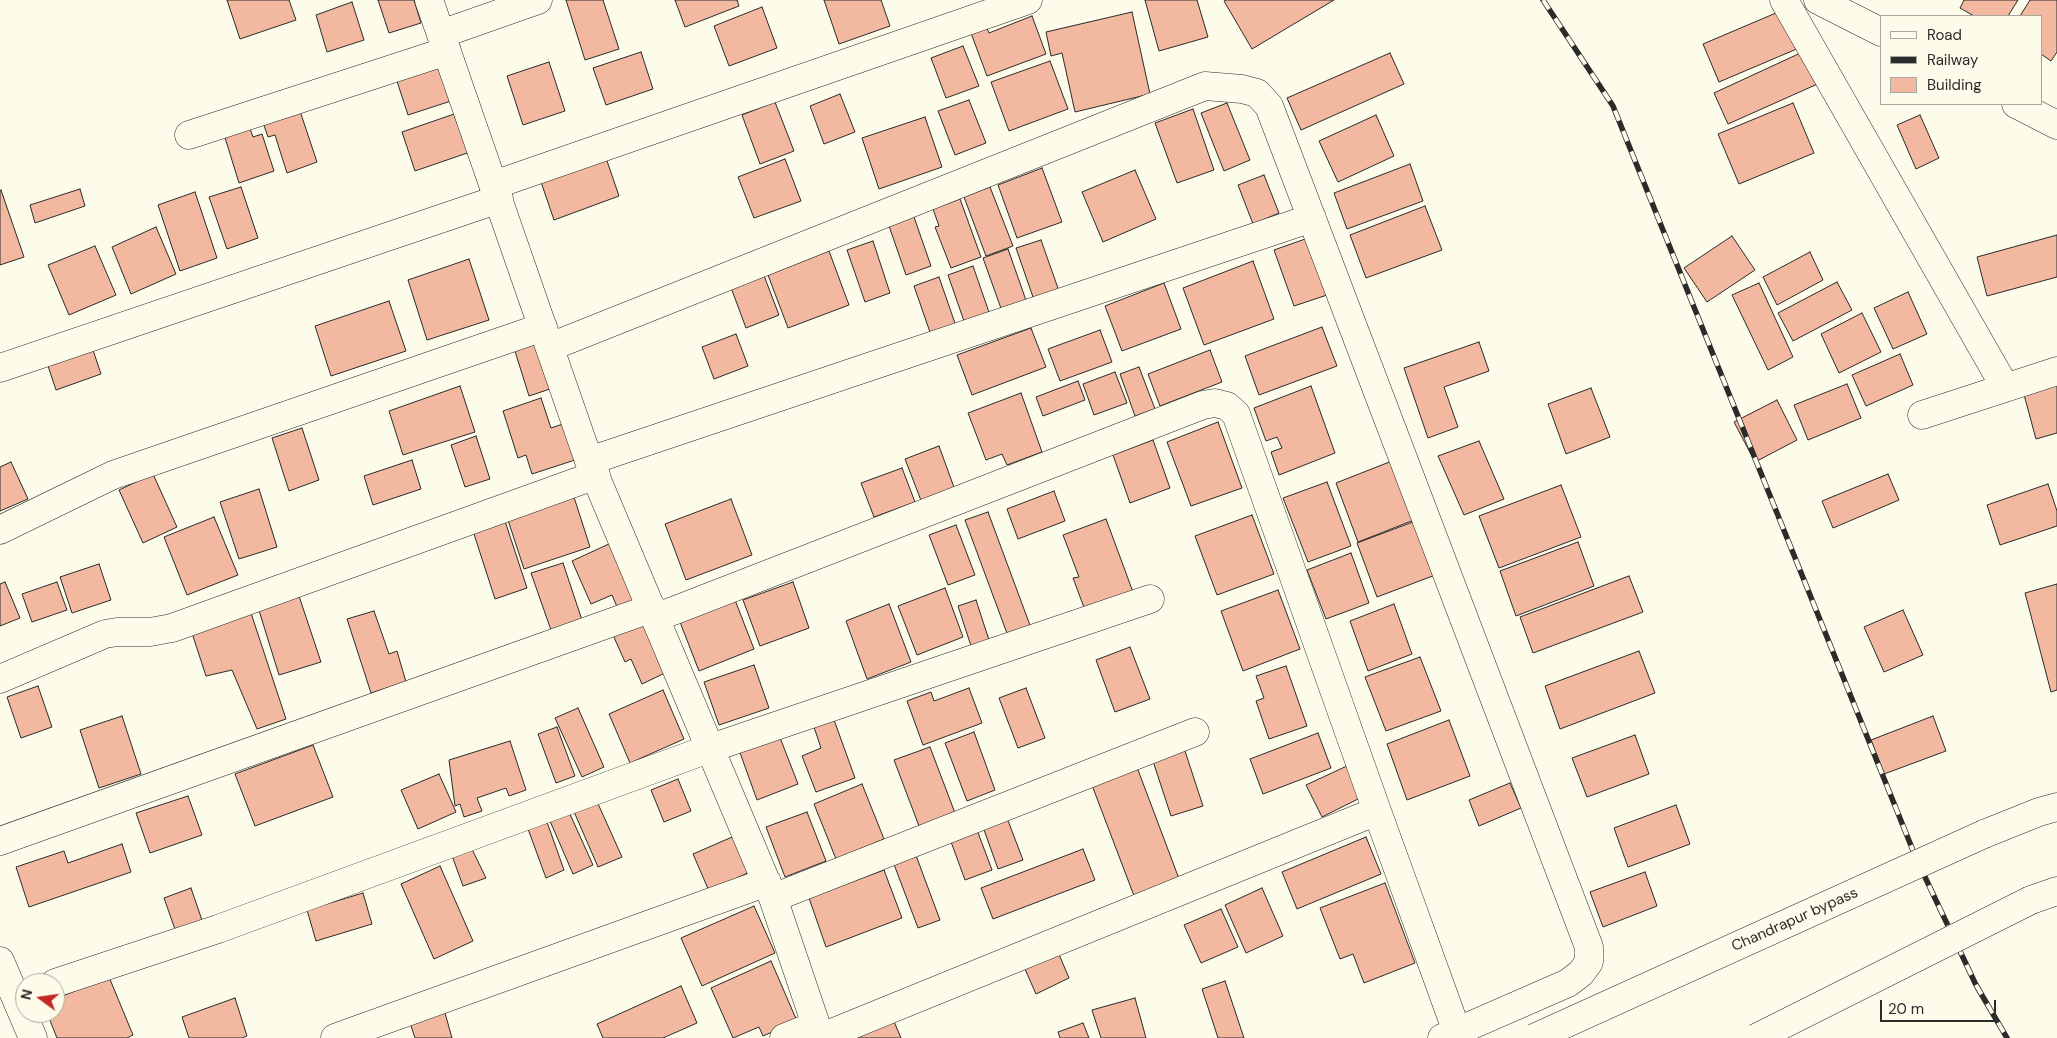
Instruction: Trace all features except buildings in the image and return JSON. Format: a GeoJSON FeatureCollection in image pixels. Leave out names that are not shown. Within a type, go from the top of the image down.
{"type":"FeatureCollection","features":[{"type":"Feature","properties":{"kind":"main road"},"geometry":{"type":"LineString","coordinates":[[428,0],[593,468],[770,890],[820,1033]]}},
{"type":"Feature","properties":{"kind":"main road"},"geometry":{"type":"LineString","coordinates":[[189,135],[444,43],[538,0]]}},
{"type":"Feature","properties":{"kind":"main road"},"geometry":{"type":"LineString","coordinates":[[0,368],[1028,0]]}},
{"type":"Feature","properties":{"kind":"main road"},"geometry":{"type":"LineString","coordinates":[[1784,0],[2005,387]]}},
{"type":"Feature","properties":{"kind":"main road"},"geometry":{"type":"LineString","coordinates":[[1818,0],[1880,31]]}},
{"type":"Feature","properties":{"kind":"main road"},"geometry":{"type":"LineString","coordinates":[[0,530],[113,475],[546,337],[1205,86],[1242,89],[1256,93],[1269,106],[1588,947],[1589,962],[1581,973],[1568,983],[1450,1035],[1377,811],[1236,414],[1227,406],[1215,403],[1204,405],[653,613],[0,840]]}},
{"type":"Feature","properties":{"kind":"main road"},"geometry":{"type":"LineString","coordinates":[[2018,105],[2057,125]]}},
{"type":"Feature","properties":{"kind":"main road"},"geometry":{"type":"LineString","coordinates":[[0,679],[105,634],[150,632],[172,628],[593,468],[1312,218]]}},
{"type":"Feature","properties":{"kind":"main road"},"geometry":{"type":"LineString","coordinates":[[1922,415],[2057,371]]}},
{"type":"Feature","properties":{"kind":"main road"},"geometry":{"type":"LineString","coordinates":[[65,980],[218,929],[711,748],[1150,599]]}},
{"type":"Feature","properties":{"kind":"main road"},"geometry":{"type":"LineString","coordinates":[[335,1038],[770,890],[1195,732]]}},
{"type":"Feature","properties":{"kind":"main road","name":"Chandrapur bypass"},"geometry":{"type":"LineString","coordinates":[[1534,1038],[1984,834],[2057,807]]}},
{"type":"Feature","properties":{"kind":"main road"},"geometry":{"type":"LineString","coordinates":[[784,1038],[820,1033],[1377,811]]}},
{"type":"Feature","properties":{"kind":"main road"},"geometry":{"type":"LineString","coordinates":[[1756,1038],[2031,900],[2057,891]]}},
{"type":"Feature","properties":{"kind":"main road"},"geometry":{"type":"LineString","coordinates":[[0,961],[15,986]]}},
{"type":"Feature","properties":{"kind":"main road"},"geometry":{"type":"LineString","coordinates":[[28,1023],[33,1038]]}},
{"type":"Feature","properties":{"kind":"railway"},"geometry":{"type":"LineString","coordinates":[[1543,0],[1613,106],[1916,858],[1976,985],[2007,1038]]}}]}
